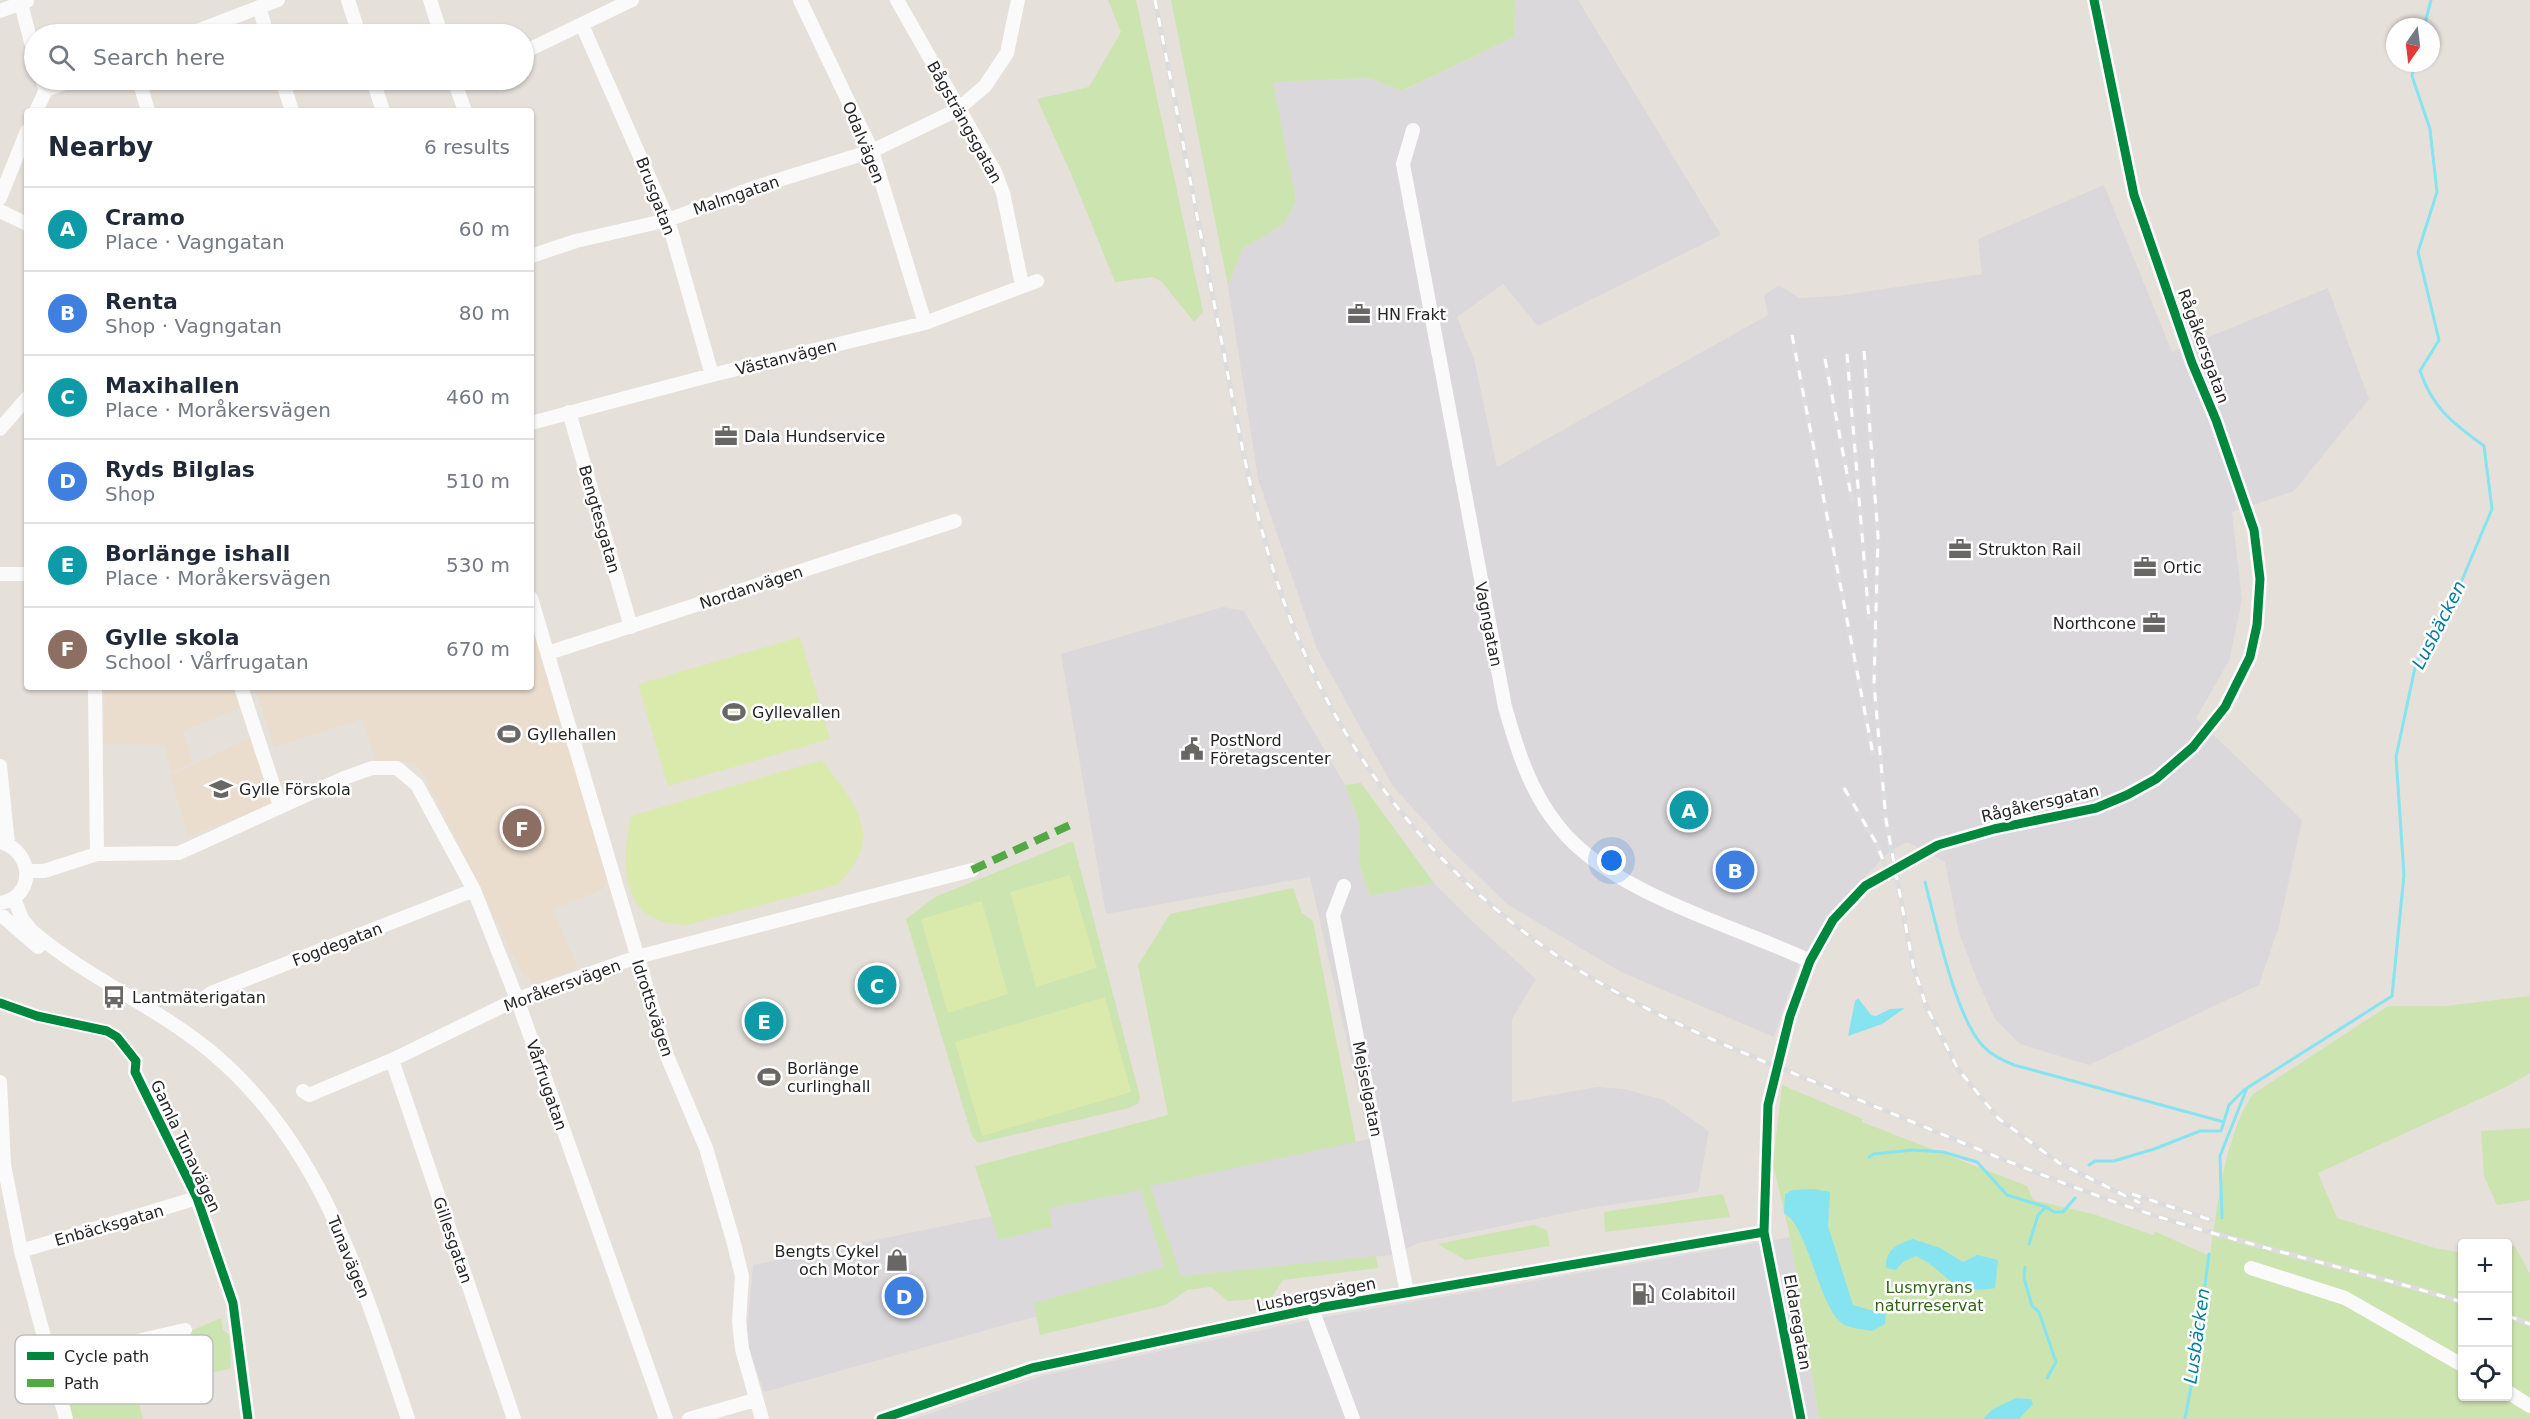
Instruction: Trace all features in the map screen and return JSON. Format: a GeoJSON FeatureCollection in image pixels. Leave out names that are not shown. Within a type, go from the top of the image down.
{"type":"FeatureCollection","features":[{"type":"Feature","properties":{"kind":"street"},"geometry":{"type":"LineString","coordinates":[[216,24],[278,0]]}},
{"type":"Feature","properties":{"kind":"street"},"geometry":{"type":"LineString","coordinates":[[348,0],[356,24]]}},
{"type":"Feature","properties":{"kind":"street"},"geometry":{"type":"LineString","coordinates":[[430,0],[438,24]]}},
{"type":"Feature","properties":{"kind":"street"},"geometry":{"type":"LineString","coordinates":[[534,47],[632,0]]}},
{"type":"Feature","properties":{"kind":"street","name":"Odalvägen"},"geometry":{"type":"LineString","coordinates":[[800,0],[872,151],[925,323]]}},
{"type":"Feature","properties":{"kind":"street","name":"Bågsträngsgatan"},"geometry":{"type":"LineString","coordinates":[[897,0],[957,110],[995,172],[1003,193],[1022,285]]}},
{"type":"Feature","properties":{"kind":"street","name":"Malmgatan"},"geometry":{"type":"LineString","coordinates":[[534,255],[576,242],[668,220],[753,188],[872,151],[957,110],[985,86],[1007,53],[1018,0]]}},
{"type":"Feature","properties":{"kind":"street","name":"Rågåkersgatan"},"geometry":{"type":"LineString","coordinates":[[1764,1232],[1768,1105],[1790,1016],[1810,961],[1833,920],[1865,886],[1938,845],[1994,829],[2096,808],[2156,779],[2205,735],[2225,707],[2250,657],[2260,602],[2260,579],[2254,530],[2216,420],[2192,363],[2134,195],[2094,0]]}},
{"type":"Feature","properties":{"kind":"street"},"geometry":{"type":"LineString","coordinates":[[0,11],[25,2],[29,24]]}},
{"type":"Feature","properties":{"kind":"street"},"geometry":{"type":"LineString","coordinates":[[259,8],[264,24]]}},
{"type":"Feature","properties":{"kind":"street","name":"Brusgatan"},"geometry":{"type":"LineString","coordinates":[[582,25],[668,220],[712,375]]}},
{"type":"Feature","properties":{"kind":"street"},"geometry":{"type":"LineString","coordinates":[[37,108],[42,90]]}},
{"type":"Feature","properties":{"kind":"street"},"geometry":{"type":"LineString","coordinates":[[142,90],[147,108]]}},
{"type":"Feature","properties":{"kind":"street"},"geometry":{"type":"LineString","coordinates":[[285,90],[291,108]]}},
{"type":"Feature","properties":{"kind":"street"},"geometry":{"type":"LineString","coordinates":[[376,90],[381,108]]}},
{"type":"Feature","properties":{"kind":"street"},"geometry":{"type":"LineString","coordinates":[[460,90],[464,108]]}},
{"type":"Feature","properties":{"kind":"street","name":"Vagngatan"},"geometry":{"type":"LineString","coordinates":[[1413,130],[1403,164],[1505,706],[1520,758],[1558,826],[1576,845],[1619,876],[1810,961]]}},
{"type":"Feature","properties":{"kind":"street"},"geometry":{"type":"LineString","coordinates":[[0,198],[24,138]]}},
{"type":"Feature","properties":{"kind":"street"},"geometry":{"type":"LineString","coordinates":[[0,211],[24,223]]}},
{"type":"Feature","properties":{"kind":"street","name":"Västanvägen"},"geometry":{"type":"LineString","coordinates":[[534,422],[712,375],[925,323],[1037,281]]}},
{"type":"Feature","properties":{"kind":"street"},"geometry":{"type":"LineString","coordinates":[[0,429],[24,401]]}},
{"type":"Feature","properties":{"kind":"street","name":"Bengtesgatan"},"geometry":{"type":"LineString","coordinates":[[569,412],[631,627]]}},
{"type":"Feature","properties":{"kind":"street","name":"Nordanvägen"},"geometry":{"type":"LineString","coordinates":[[548,654],[955,521]]}},
{"type":"Feature","properties":{"kind":"street"},"geometry":{"type":"LineString","coordinates":[[0,574],[24,574]]}},
{"type":"Feature","properties":{"kind":"street","name":"Idrottsvägen"},"geometry":{"type":"LineString","coordinates":[[534,608],[667,1056],[706,1148],[733,1240],[742,1276],[739,1321],[742,1349],[762,1419]]}},
{"type":"Feature","properties":{"kind":"street"},"geometry":{"type":"LineString","coordinates":[[95,690],[97,854]]}},
{"type":"Feature","properties":{"kind":"street"},"geometry":{"type":"LineString","coordinates":[[27,871],[44,871],[97,854],[179,853],[280,806],[242,690]]}},
{"type":"Feature","properties":{"kind":"street"},"geometry":{"type":"LineString","coordinates":[[0,766],[4,843],[22,855],[27,871],[26,882],[14,898],[0,903]]}},
{"type":"Feature","properties":{"kind":"street","name":"Vårfrugatan"},"geometry":{"type":"LineString","coordinates":[[280,806],[372,768],[397,768],[417,785],[474,890],[517,999],[666,1419]]}},
{"type":"Feature","properties":{"kind":"street","name":"Moråkersvägen"},"geometry":{"type":"LineString","coordinates":[[303,1091],[309,1095],[392,1060],[517,999],[637,957],[972,870]]}},
{"type":"Feature","properties":{"kind":"street","name":"Mejselgatan"},"geometry":{"type":"LineString","coordinates":[[1344,886],[1333,915],[1407,1293]]}},
{"type":"Feature","properties":{"kind":"street","name":"Fogdegatan"},"geometry":{"type":"LineString","coordinates":[[202,1000],[211,993],[474,890]]}},
{"type":"Feature","properties":{"kind":"street","name":"Tunavägen"},"geometry":{"type":"LineString","coordinates":[[14,898],[22,919],[41,939],[209,1050],[266,1106],[293,1142],[337,1225],[368,1302],[408,1419]]}},
{"type":"Feature","properties":{"kind":"street","name":"Tunavägen"},"geometry":{"type":"LineString","coordinates":[[0,914],[26,938],[62,964],[207,1054],[266,1106]]}},
{"type":"Feature","properties":{"kind":"street","name":"Gillesgatan"},"geometry":{"type":"LineString","coordinates":[[392,1060],[514,1419]]}},
{"type":"Feature","properties":{"kind":"street","name":"Gamla Tunavägen"},"geometry":{"type":"LineString","coordinates":[[136,1061],[135,1072],[197,1198],[233,1303],[249,1419]]}},
{"type":"Feature","properties":{"kind":"street"},"geometry":{"type":"LineString","coordinates":[[0,1082],[4,1165],[21,1251],[43,1335]]}},
{"type":"Feature","properties":{"kind":"street","name":"Enbäcksgatan"},"geometry":{"type":"LineString","coordinates":[[21,1251],[197,1198]]}},
{"type":"Feature","properties":{"kind":"street","name":"Lusbergsvägen"},"geometry":{"type":"LineString","coordinates":[[882,1419],[1032,1368],[1312,1309],[1764,1232]]}},
{"type":"Feature","properties":{"kind":"street","name":"Eldaregatan"},"geometry":{"type":"LineString","coordinates":[[1764,1232],[1801,1419]]}},
{"type":"Feature","properties":{"kind":"street"},"geometry":{"type":"LineString","coordinates":[[2251,1268],[2345,1298],[2458,1362]]}},
{"type":"Feature","properties":{"kind":"street"},"geometry":{"type":"LineString","coordinates":[[1312,1309],[1353,1419]]}},
{"type":"Feature","properties":{"kind":"street"},"geometry":{"type":"LineString","coordinates":[[162,1335],[184,1330]]}},
{"type":"Feature","properties":{"kind":"street"},"geometry":{"type":"LineString","coordinates":[[2512,1395],[2530,1406]]}},
{"type":"Feature","properties":{"kind":"street"},"geometry":{"type":"LineString","coordinates":[[690,1419],[755,1400]]}},
{"type":"Feature","properties":{"kind":"street"},"geometry":{"type":"LineString","coordinates":[[62,1404],[66,1419]]}},
{"type":"Feature","properties":{"kind":"shaded area"},"geometry":{"type":"Polygon","coordinates":[[[1515,0],[1578,0],[1721,235],[1538,326],[1503,284],[1457,317],[1474,359],[1497,467],[1768,315],[1764,295],[1779,285],[1799,298],[1837,296],[1982,274],[1978,239],[2104,185],[2172,352],[2328,288],[2369,399],[2294,491],[2232,512],[2242,600],[2229,661],[2196,718],[2302,820],[2279,926],[2259,985],[2089,1065],[2020,1044],[1995,1019],[1975,975],[1959,933],[1945,862],[1907,842],[1890,851],[1831,913],[1797,969],[1774,1037],[1621,972],[1507,904],[1447,846],[1392,785],[1317,649],[1258,479],[1228,286],[1242,249],[1284,224],[1296,201],[1272,82],[1369,78],[1403,91],[1514,37],[1515,0]]]}},
{"type":"Feature","properties":{"kind":"shaded area"},"geometry":{"type":"Polygon","coordinates":[[[1223,607],[1244,611],[1345,785],[1360,825],[1359,864],[1370,896],[1434,883],[1536,979],[1512,1019],[1512,1102],[1597,1087],[1624,1089],[1664,1100],[1709,1131],[1698,1192],[1590,1208],[1419,1243],[1392,1255],[1181,1276],[764,1392],[746,1342],[753,1265],[1369,1139],[1310,877],[1106,914],[1061,654],[1223,607]]]}},
{"type":"Feature","properties":{"kind":"shaded area"},"geometry":{"type":"Polygon","coordinates":[[[534,631],[610,878],[602,890],[553,909],[578,968],[535,985],[522,973],[426,778],[414,762],[375,761],[363,719],[274,747],[256,690],[534,690],[534,631]]]}},
{"type":"Feature","properties":{"kind":"shaded area"},"geometry":{"type":"Polygon","coordinates":[[[105,690],[234,690],[240,708],[183,731],[193,762],[171,773],[164,745],[103,744],[105,690]]]}},
{"type":"Feature","properties":{"kind":"shaded area","name":"Gylle Förskola"},"geometry":{"type":"Polygon","coordinates":[[[252,737],[272,802],[267,808],[188,835],[170,775],[252,737]]]}},
{"type":"Feature","properties":{"kind":"shaded area"},"geometry":{"type":"Polygon","coordinates":[[[1790,1237],[1819,1419],[914,1419],[1045,1375],[1325,1317],[1790,1237]]]}},
{"type":"Feature","properties":{"kind":"green space"},"geometry":{"type":"Polygon","coordinates":[[[1108,0],[1136,0],[1203,312],[1194,322],[1162,282],[1153,277],[1115,282],[1072,176],[1037,99],[1089,87],[1121,32],[1108,0]]]}},
{"type":"Feature","properties":{"kind":"green space"},"geometry":{"type":"Polygon","coordinates":[[[1171,0],[1515,0],[1514,37],[1402,91],[1369,78],[1273,82],[1296,201],[1284,224],[1242,249],[1228,286],[1171,0]]]}},
{"type":"Feature","properties":{"kind":"green space","name":"Gyllevallen"},"geometry":{"type":"Polygon","coordinates":[[[800,637],[830,739],[668,786],[638,684],[800,637]]]}},
{"type":"Feature","properties":{"kind":"green space"},"geometry":{"type":"Polygon","coordinates":[[[822,760],[854,806],[861,821],[863,836],[860,851],[852,868],[837,885],[687,925],[665,922],[648,915],[637,903],[630,889],[626,872],[631,816],[822,760]]]}},
{"type":"Feature","properties":{"kind":"green space"},"geometry":{"type":"Polygon","coordinates":[[[1361,783],[1434,883],[1370,896],[1359,864],[1360,825],[1345,785],[1361,783]]]}},
{"type":"Feature","properties":{"kind":"green space"},"geometry":{"type":"Polygon","coordinates":[[[1073,841],[1140,1097],[1139,1103],[1129,1108],[978,1143],[972,1136],[906,919],[935,897],[1073,841]]]}},
{"type":"Feature","properties":{"kind":"green space"},"geometry":{"type":"Polygon","coordinates":[[[1070,875],[1097,968],[1036,987],[1010,892],[1070,875]]]}},
{"type":"Feature","properties":{"kind":"green space"},"geometry":{"type":"Polygon","coordinates":[[[1293,888],[1302,913],[1313,921],[1356,1142],[1150,1186],[1181,1276],[1376,1256],[1378,1268],[1283,1280],[1271,1298],[1228,1301],[1211,1287],[1187,1290],[1166,1305],[1040,1335],[1034,1303],[1164,1267],[1141,1190],[1049,1208],[1052,1227],[999,1240],[975,1166],[1168,1115],[1138,965],[1170,914],[1293,888]]]}},
{"type":"Feature","properties":{"kind":"green space"},"geometry":{"type":"Polygon","coordinates":[[[982,901],[1008,994],[948,1013],[921,919],[982,901]]]}},
{"type":"Feature","properties":{"kind":"green space","name":"Lusmyrans naturreservat"},"geometry":{"type":"Polygon","coordinates":[[[2530,996],[2530,1073],[2506,1087],[2318,1173],[2337,1218],[2435,1248],[2458,1252],[2458,1401],[2512,1401],[2512,1246],[2515,1246],[2530,1274],[2530,1419],[1819,1419],[1790,1237],[1773,1164],[1782,1085],[1863,1119],[1862,1122],[2027,1186],[2033,1200],[2093,1214],[2153,1235],[2156,1232],[2210,1256],[2219,1194],[2229,1150],[2243,1110],[2253,1094],[2388,1006],[2445,1006],[2530,996]]]}},
{"type":"Feature","properties":{"kind":"green space"},"geometry":{"type":"Polygon","coordinates":[[[1105,997],[1131,1092],[982,1136],[955,1042],[1105,997]]]}},
{"type":"Feature","properties":{"kind":"green space"},"geometry":{"type":"Polygon","coordinates":[[[2530,1128],[2530,1200],[2497,1205],[2484,1176],[2481,1131],[2530,1128]]]}},
{"type":"Feature","properties":{"kind":"green space"},"geometry":{"type":"Polygon","coordinates":[[[1723,1194],[1730,1217],[1605,1232],[1604,1212],[1723,1194]]]}},
{"type":"Feature","properties":{"kind":"green space"},"geometry":{"type":"Polygon","coordinates":[[[1534,1225],[1547,1230],[1550,1246],[1465,1260],[1438,1244],[1534,1225]]]}},
{"type":"Feature","properties":{"kind":"green space"},"geometry":{"type":"Polygon","coordinates":[[[221,1318],[223,1330],[229,1334],[231,1368],[213,1372],[213,1335],[176,1335],[221,1318]]]}},
{"type":"Feature","properties":{"kind":"green space"},"geometry":{"type":"Polygon","coordinates":[[[69,1404],[139,1404],[143,1419],[73,1419],[69,1404]]]}},
{"type":"Feature","properties":{"kind":"water"},"geometry":{"type":"Polygon","coordinates":[[[1858,998],[1871,1015],[1876,1016],[1890,1009],[1905,1008],[1882,1024],[1848,1036],[1855,1001],[1858,998]]]}},
{"type":"Feature","properties":{"kind":"water"},"geometry":{"type":"Polygon","coordinates":[[[1814,1189],[1830,1192],[1828,1226],[1853,1305],[1870,1310],[1886,1309],[1885,1324],[1872,1331],[1845,1325],[1836,1317],[1828,1304],[1800,1234],[1793,1221],[1784,1213],[1785,1194],[1793,1190],[1814,1189]]]}},
{"type":"Feature","properties":{"kind":"water"},"geometry":{"type":"Polygon","coordinates":[[[1913,1239],[1940,1248],[1963,1262],[1977,1255],[1998,1260],[1995,1288],[1980,1290],[1958,1286],[1916,1256],[1903,1262],[1896,1270],[1886,1268],[1890,1252],[1902,1243],[1913,1239]]]}},
{"type":"Feature","properties":{"kind":"water"},"geometry":{"type":"Polygon","coordinates":[[[2016,1398],[2031,1399],[2033,1404],[2019,1419],[1983,1419],[1993,1409],[2016,1398]]]}},
{"type":"Feature","properties":{"kind":"waterway","name":"Lusbäcken"},"geometry":{"type":"LineString","coordinates":[[2426,18],[2431,0]]}},
{"type":"Feature","properties":{"kind":"waterway","name":"Lusbäcken"},"geometry":{"type":"LineString","coordinates":[[2222,1218],[2220,1156],[2247,1088],[2392,996],[2404,875],[2396,757],[2416,663],[2462,580],[2492,509],[2484,446],[2445,414],[2431,396],[2420,371],[2439,340],[2418,252],[2437,192],[2430,129],[2412,76],[2413,72]]}},
{"type":"Feature","properties":{"kind":"waterway"},"geometry":{"type":"LineString","coordinates":[[1925,882],[1941,944],[1963,1013],[1972,1031],[1989,1052],[2014,1065],[2224,1122]]}},
{"type":"Feature","properties":{"kind":"waterway"},"geometry":{"type":"LineString","coordinates":[[2089,1165],[2095,1161],[2114,1161],[2154,1149],[2200,1131],[2221,1131],[2229,1105],[2245,1089]]}},
{"type":"Feature","properties":{"kind":"waterway"},"geometry":{"type":"LineString","coordinates":[[1869,1157],[1874,1154],[1913,1150],[1943,1152],[1977,1162],[2007,1195],[2046,1207]]}},
{"type":"Feature","properties":{"kind":"waterway"},"geometry":{"type":"LineString","coordinates":[[2029,1244],[2038,1215],[2046,1207],[2054,1212],[2063,1212],[2075,1198]]}},
{"type":"Feature","properties":{"kind":"waterway","name":"Lusbäcken"},"geometry":{"type":"LineString","coordinates":[[2185,1419],[2195,1365],[2209,1254]]}},
{"type":"Feature","properties":{"kind":"waterway"},"geometry":{"type":"LineString","coordinates":[[2025,1267],[2024,1278],[2032,1306],[2039,1312],[2056,1362],[2047,1378]]}},
{"type":"Feature","properties":{"kind":"railway"},"geometry":{"type":"LineString","coordinates":[[1155,0],[1244,457],[1264,540],[1277,580],[1307,659],[1333,711],[1363,760],[1397,807],[1434,851],[1520,929],[1567,962],[1616,992],[1709,1038],[2011,1163],[2119,1204],[2194,1228],[2458,1301]]}},
{"type":"Feature","properties":{"kind":"railway"},"geometry":{"type":"LineString","coordinates":[[1792,335],[1873,754]]}},
{"type":"Feature","properties":{"kind":"railway"},"geometry":{"type":"LineString","coordinates":[[1864,351],[1878,536],[1874,684],[1886,820],[1913,965],[1926,1006],[1958,1069],[1998,1118],[2059,1163],[2140,1203]]}},
{"type":"Feature","properties":{"kind":"railway"},"geometry":{"type":"LineString","coordinates":[[1847,354],[1869,619]]}},
{"type":"Feature","properties":{"kind":"railway"},"geometry":{"type":"LineString","coordinates":[[1825,359],[1852,500]]}},
{"type":"Feature","properties":{"kind":"railway"},"geometry":{"type":"LineString","coordinates":[[1844,788],[1875,841],[1891,878]]}},
{"type":"Feature","properties":{"kind":"railway"},"geometry":{"type":"LineString","coordinates":[[2132,1194],[2211,1220]]}},
{"type":"Feature","properties":{"kind":"railway"},"geometry":{"type":"LineString","coordinates":[[2512,1317],[2530,1324]]}},
{"type":"Feature","properties":{"kind":"marked path"},"geometry":{"type":"LineString","coordinates":[[972,870],[1070,825]]}},
{"type":"Feature","properties":{"kind":"cycle path"},"geometry":{"type":"LineString","coordinates":[[1801,1419],[1764,1232],[1768,1105],[1790,1016],[1810,961],[1833,920],[1865,886],[1938,845],[1994,829],[2096,808],[2156,779],[2193,747],[2225,707],[2250,657],[2257,625],[2260,579],[2254,530],[2216,420],[2192,363],[2134,195],[2094,0]]}},
{"type":"Feature","properties":{"kind":"cycle path"},"geometry":{"type":"LineString","coordinates":[[0,1003],[37,1016],[107,1031],[117,1037],[136,1061],[135,1072],[197,1198],[233,1303],[248,1419]]}},
{"type":"Feature","properties":{"kind":"cycle path"},"geometry":{"type":"LineString","coordinates":[[881,1419],[1032,1368],[1312,1309],[1764,1232]]}},
{"type":"Feature","properties":{"kind":"place","name":"HN Frakt"},"geometry":{"type":"Point","coordinates":[1359,314]}},
{"type":"Feature","properties":{"kind":"place","name":"Dala Hundservice"},"geometry":{"type":"Point","coordinates":[726,436]}},
{"type":"Feature","properties":{"kind":"place","name":"Strukton Rail"},"geometry":{"type":"Point","coordinates":[1960,549]}},
{"type":"Feature","properties":{"kind":"place","name":"Ortic"},"geometry":{"type":"Point","coordinates":[2145,567]}},
{"type":"Feature","properties":{"kind":"place","name":"Northcone"},"geometry":{"type":"Point","coordinates":[2154,623]}},
{"type":"Feature","properties":{"kind":"place","name":"Gyllevallen"},"geometry":{"type":"Point","coordinates":[734,712]}},
{"type":"Feature","properties":{"kind":"place","name":"Gyllehallen"},"geometry":{"type":"Point","coordinates":[509,734]}},
{"type":"Feature","properties":{"kind":"place","name":"PostNord Företagscenter"},"geometry":{"type":"Point","coordinates":[1192,749]}},
{"type":"Feature","properties":{"kind":"place","name":"Gylle Förskola"},"geometry":{"type":"Point","coordinates":[221,789]}},
{"type":"Feature","properties":{"kind":"place","name":"Cramo"},"geometry":{"type":"Point","coordinates":[1689,810]}},
{"type":"Feature","properties":{"kind":"place","name":"Gylle skola"},"geometry":{"type":"Point","coordinates":[522,828]}},
{"type":"Feature","properties":{"kind":"place","name":"Renta"},"geometry":{"type":"Point","coordinates":[1735,870]}},
{"type":"Feature","properties":{"kind":"place","name":"Maxihallen"},"geometry":{"type":"Point","coordinates":[877,985]}},
{"type":"Feature","properties":{"kind":"place","name":"Lantmäterigatan"},"geometry":{"type":"Point","coordinates":[114,997]}},
{"type":"Feature","properties":{"kind":"place","name":"Borlänge ishall"},"geometry":{"type":"Point","coordinates":[764,1021]}},
{"type":"Feature","properties":{"kind":"place","name":"Borlänge curlinghall"},"geometry":{"type":"Point","coordinates":[769,1077]}},
{"type":"Feature","properties":{"kind":"place","name":"Bengts Cykel och Motor"},"geometry":{"type":"Point","coordinates":[897,1260]}},
{"type":"Feature","properties":{"kind":"place","name":"Colabitoil"},"geometry":{"type":"Point","coordinates":[1643,1294]}},
{"type":"Feature","properties":{"kind":"place","name":"Ryds Bilglas"},"geometry":{"type":"Point","coordinates":[904,1296]}}]}
